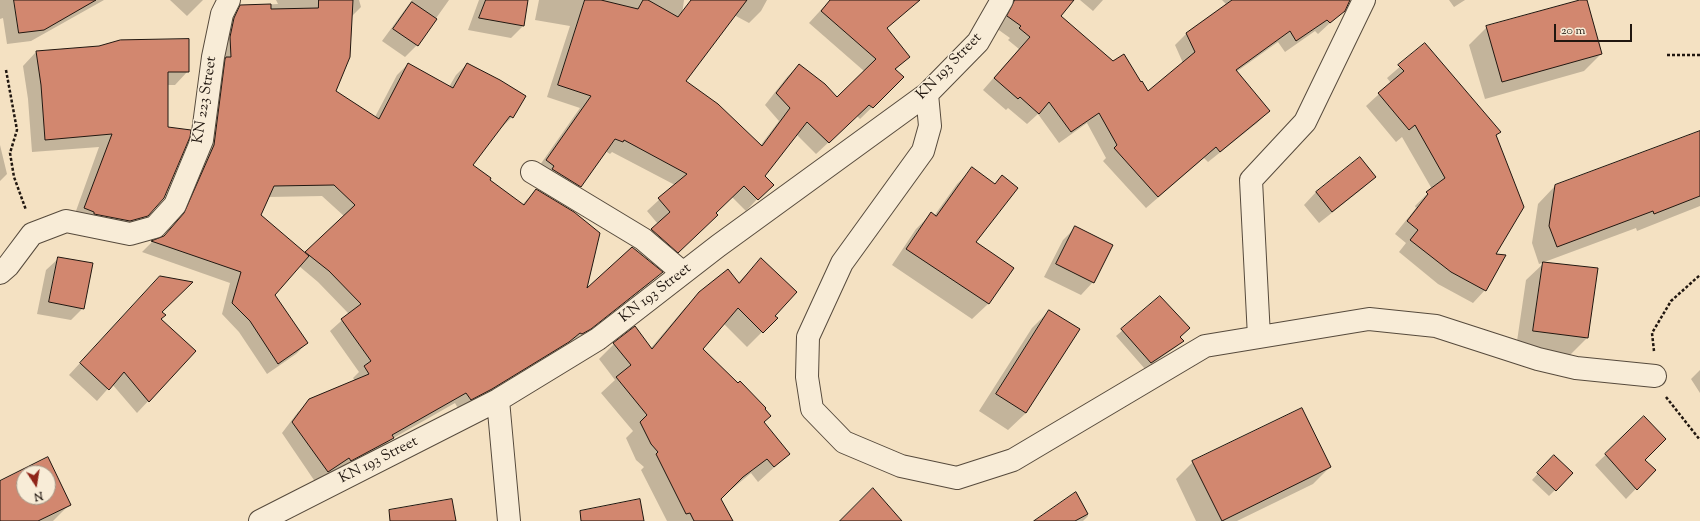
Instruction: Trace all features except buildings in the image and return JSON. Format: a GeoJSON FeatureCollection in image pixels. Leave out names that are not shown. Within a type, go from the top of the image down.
{"type":"FeatureCollection","features":[{"type":"Feature","properties":{"kind":"street","name":"KN 223 Street"},"geometry":{"type":"LineString","coordinates":[[32,234],[66,221],[130,234],[155,227],[175,205],[202,140],[213,56],[222,14],[229,0]]}},
{"type":"Feature","properties":{"kind":"street","name":"KN 193 Street"},"geometry":{"type":"LineString","coordinates":[[260,521],[498,400],[598,339],[683,273],[927,94],[978,42],[1002,0]]}},
{"type":"Feature","properties":{"kind":"street"},"geometry":{"type":"LineString","coordinates":[[1259,337],[1251,180],[1305,122],[1364,0]]}},
{"type":"Feature","properties":{"kind":"street"},"geometry":{"type":"LineString","coordinates":[[927,94],[930,126],[923,151],[842,263],[808,336],[807,377],[812,409],[844,442],[901,466],[957,478],[1013,460],[1205,346],[1369,319],[1436,326],[1538,359],[1576,368],[1656,376]]}},
{"type":"Feature","properties":{"kind":"street"},"geometry":{"type":"LineString","coordinates":[[532,172],[643,239],[683,273]]}},
{"type":"Feature","properties":{"kind":"street"},"geometry":{"type":"LineString","coordinates":[[0,273],[8,266],[32,234]]}},
{"type":"Feature","properties":{"kind":"street"},"geometry":{"type":"LineString","coordinates":[[498,400],[509,521]]}},
{"type":"Feature","properties":{"kind":"path"},"geometry":{"type":"LineString","coordinates":[[1667,55],[1700,55]]}},
{"type":"Feature","properties":{"kind":"path"},"geometry":{"type":"LineString","coordinates":[[6,70],[16,130],[10,153],[14,176],[26,208],[32,234]]}},
{"type":"Feature","properties":{"kind":"path"},"geometry":{"type":"LineString","coordinates":[[1700,275],[1671,302],[1652,333],[1656,376],[1667,400],[1700,440]]}}]}
